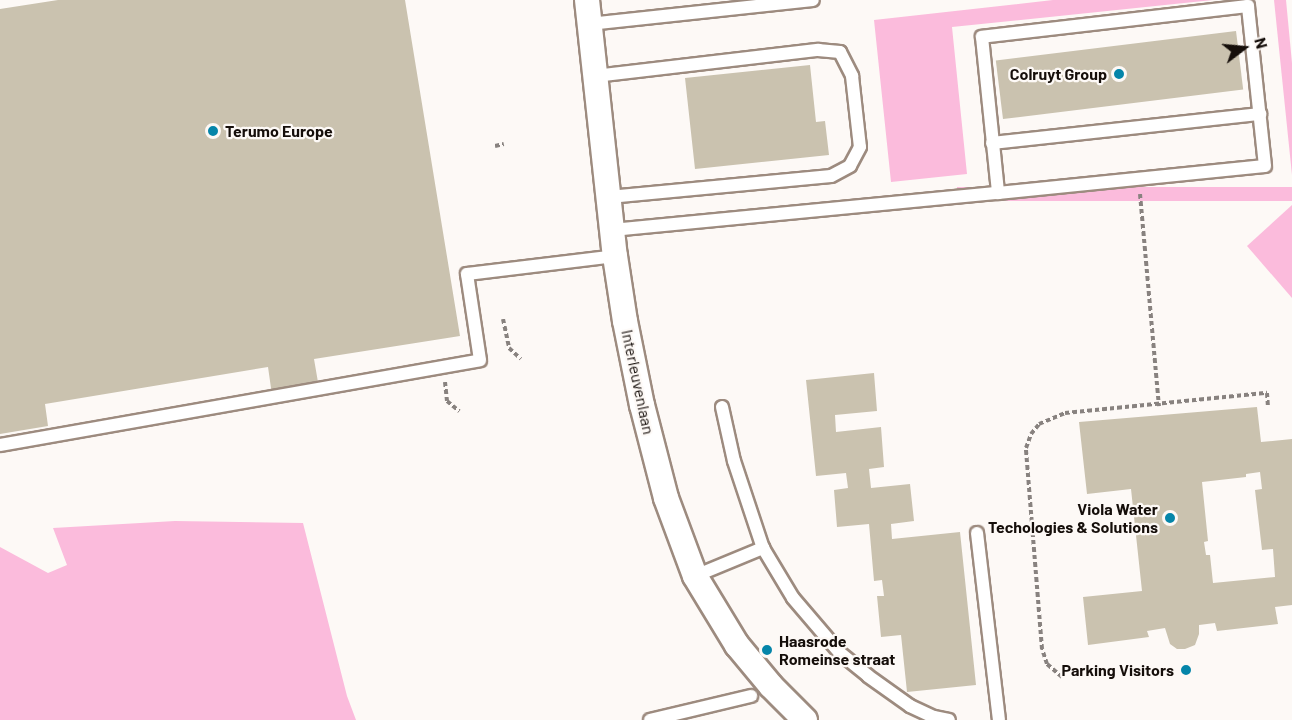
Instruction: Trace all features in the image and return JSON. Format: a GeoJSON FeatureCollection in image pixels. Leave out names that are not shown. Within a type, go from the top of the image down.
{"type":"FeatureCollection","features":[{"type":"Feature","properties":{"kind":"street","name":"Interleuvenlaan"},"geometry":{"type":"LineString","coordinates":[[586,0],[615,256],[642,405],[666,498],[694,576],[737,645],[771,686],[805,720]]}},
{"type":"Feature","properties":{"kind":"lane"},"geometry":{"type":"LineString","coordinates":[[589,24],[752,3],[813,0]]}},
{"type":"Feature","properties":{"kind":"lane"},"geometry":{"type":"LineString","coordinates":[[612,230],[998,194],[1266,166],[1248,6],[982,37],[998,194]]}},
{"type":"Feature","properties":{"kind":"lane"},"geometry":{"type":"LineString","coordinates":[[595,76],[818,50],[840,52],[852,76],[860,147],[850,166],[831,176],[609,197]]}},
{"type":"Feature","properties":{"kind":"lane"},"geometry":{"type":"LineString","coordinates":[[992,142],[1260,114]]}},
{"type":"Feature","properties":{"kind":"lane"},"geometry":{"type":"LineString","coordinates":[[0,445],[480,360],[466,274],[615,256]]}},
{"type":"Feature","properties":{"kind":"lane"},"geometry":{"type":"LineString","coordinates":[[722,407],[734,461],[763,548],[793,598],[840,653],[910,706],[934,717],[949,720]]}},
{"type":"Feature","properties":{"kind":"lane"},"geometry":{"type":"LineString","coordinates":[[977,532],[999,720]]}},
{"type":"Feature","properties":{"kind":"lane"},"geometry":{"type":"LineString","coordinates":[[694,576],[763,548]]}},
{"type":"Feature","properties":{"kind":"lane"},"geometry":{"type":"LineString","coordinates":[[650,720],[751,696]]}},
{"type":"Feature","properties":{"kind":"path"},"geometry":{"type":"LineString","coordinates":[[495,146],[504,144]]}},
{"type":"Feature","properties":{"kind":"path"},"geometry":{"type":"LineString","coordinates":[[1138,179],[1159,406]]}},
{"type":"Feature","properties":{"kind":"path"},"geometry":{"type":"LineString","coordinates":[[503,319],[509,348],[521,359]]}},
{"type":"Feature","properties":{"kind":"path"},"geometry":{"type":"LineString","coordinates":[[443,367],[447,401],[459,411]]}},
{"type":"Feature","properties":{"kind":"path"},"geometry":{"type":"LineString","coordinates":[[1062,677],[1047,664],[1042,649],[1026,448],[1039,424],[1065,413],[1159,406],[1268,393],[1268,407]]}},
{"type":"Feature","properties":{"kind":"shaded area"},"geometry":{"type":"Polygon","coordinates":[[[1053,0],[1213,0],[952,27],[967,174],[891,182],[874,20],[1053,0]]]}},
{"type":"Feature","properties":{"kind":"shaded area"},"geometry":{"type":"Polygon","coordinates":[[[1274,0],[1286,0],[1292,63],[1292,175],[1274,0]]]}},
{"type":"Feature","properties":{"kind":"shaded area"},"geometry":{"type":"Polygon","coordinates":[[[957,187],[1292,187],[1292,201],[957,201],[957,187]]]}},
{"type":"Feature","properties":{"kind":"shaded area"},"geometry":{"type":"Polygon","coordinates":[[[1292,205],[1292,298],[1247,246],[1292,205]]]}},
{"type":"Feature","properties":{"kind":"shaded area"},"geometry":{"type":"Polygon","coordinates":[[[175,521],[303,523],[347,696],[356,720],[0,720],[0,547],[48,573],[67,565],[53,528],[175,521]]]}},
{"type":"Feature","properties":{"kind":"building","name":"Terumo Europe"},"geometry":{"type":"Polygon","coordinates":[[[58,0],[405,0],[460,336],[314,359],[319,388],[272,395],[268,367],[45,404],[48,426],[0,434],[0,9],[58,0]]]}},
{"type":"Feature","properties":{"kind":"building","name":"Colruyt Group"},"geometry":{"type":"Polygon","coordinates":[[[1236,31],[1243,90],[1003,119],[996,60],[1236,31]]]}},
{"type":"Feature","properties":{"kind":"building"},"geometry":{"type":"Polygon","coordinates":[[[810,65],[816,122],[825,121],[829,155],[695,169],[685,78],[810,65]]]}},
{"type":"Feature","properties":{"kind":"building"},"geometry":{"type":"Polygon","coordinates":[[[874,373],[877,411],[835,415],[836,432],[881,427],[884,467],[869,469],[871,488],[910,484],[914,521],[891,524],[892,539],[960,532],[976,685],[907,692],[901,635],[881,637],[877,596],[884,596],[882,580],[874,581],[869,524],[837,527],[834,490],[848,488],[846,473],[816,476],[806,380],[874,373]]]}},
{"type":"Feature","properties":{"kind":"building","name":"Viola Water Techologies & Solutions"},"geometry":{"type":"Polygon","coordinates":[[[1257,407],[1261,442],[1292,439],[1292,605],[1275,607],[1278,624],[1217,631],[1215,623],[1199,625],[1195,645],[1185,649],[1177,649],[1170,644],[1165,628],[1147,631],[1149,637],[1088,645],[1083,597],[1142,591],[1131,489],[1087,494],[1079,422],[1257,407]],[[1260,472],[1246,474],[1246,477],[1202,482],[1208,541],[1204,542],[1206,555],[1210,555],[1213,583],[1275,577],[1273,549],[1262,550],[1255,490],[1262,489],[1260,472]]]}},
{"type":"Feature","properties":{"kind":"place","name":"Colruyt Group"},"geometry":{"type":"Point","coordinates":[1119,74]}},
{"type":"Feature","properties":{"kind":"place","name":"Terumo Europe"},"geometry":{"type":"Point","coordinates":[213,131]}},
{"type":"Feature","properties":{"kind":"place","name":"Viola Water Techologies & Solutions"},"geometry":{"type":"Point","coordinates":[1170,518]}},
{"type":"Feature","properties":{"kind":"place","name":"Haasrode Romeinse straat"},"geometry":{"type":"Point","coordinates":[767,650]}},
{"type":"Feature","properties":{"kind":"place","name":"Parking Visitors"},"geometry":{"type":"Point","coordinates":[1186,670]}}]}
